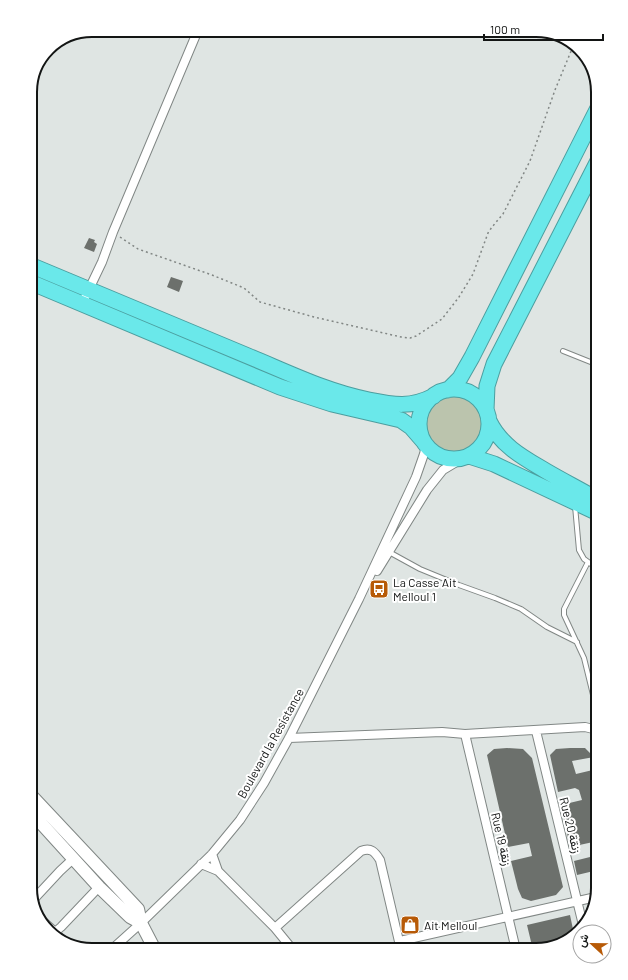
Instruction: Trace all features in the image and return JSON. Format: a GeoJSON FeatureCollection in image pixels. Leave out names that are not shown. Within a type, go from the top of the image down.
{"type":"FeatureCollection","features":[{"type":"Feature","properties":{"kind":"highway"},"geometry":{"type":"LineString","coordinates":[[37,268],[297,376],[350,395],[369,400],[405,404],[421,402],[448,390],[460,378],[591,122]]}},
{"type":"Feature","properties":{"kind":"highway"},"geometry":{"type":"LineString","coordinates":[[37,285],[280,387],[332,404],[400,420],[411,427],[432,452],[444,458],[454,459],[466,457],[477,450],[485,439],[488,430],[487,386],[494,364],[591,176]]}},
{"type":"Feature","properties":{"kind":"highway"},"geometry":{"type":"LineString","coordinates":[[448,390],[468,392],[476,398],[487,415],[495,433],[501,440],[521,456],[591,496]]}},
{"type":"Feature","properties":{"kind":"highway"},"geometry":{"type":"LineString","coordinates":[[425,444],[419,427],[420,417],[426,403],[434,396]]}},
{"type":"Feature","properties":{"kind":"highway"},"geometry":{"type":"LineString","coordinates":[[466,457],[494,464],[591,510]]}},
{"type":"Feature","properties":{"kind":"street"},"geometry":{"type":"LineString","coordinates":[[82,304],[102,262],[113,232],[195,37]]}},
{"type":"Feature","properties":{"kind":"street","name":"Boulevard la Resistance"},"geometry":{"type":"LineString","coordinates":[[119,943],[212,854],[244,814],[264,783],[289,738],[359,599],[416,477],[424,454],[425,444]]}},
{"type":"Feature","properties":{"kind":"street","name":"Boulevard la Resistance"},"geometry":{"type":"LineString","coordinates":[[359,599],[435,479],[448,466],[466,457]]}},
{"type":"Feature","properties":{"kind":"street"},"geometry":{"type":"LineString","coordinates":[[289,738],[442,732],[465,734],[585,727],[591,729]]}},
{"type":"Feature","properties":{"kind":"street","name":"Rue 20 زنقة"},"geometry":{"type":"LineString","coordinates":[[536,731],[582,919]]}},
{"type":"Feature","properties":{"kind":"street","name":"Rue 19 زنقة"},"geometry":{"type":"LineString","coordinates":[[465,734],[514,943]]}},
{"type":"Feature","properties":{"kind":"street"},"geometry":{"type":"LineString","coordinates":[[37,801],[138,909],[141,923],[151,943]]}},
{"type":"Feature","properties":{"kind":"street"},"geometry":{"type":"LineString","coordinates":[[37,818],[99,887],[130,917],[141,923]]}},
{"type":"Feature","properties":{"kind":"street"},"geometry":{"type":"LineString","coordinates":[[275,928],[361,851],[367,849],[373,851],[380,860],[400,941],[590,898]]}},
{"type":"Feature","properties":{"kind":"street"},"geometry":{"type":"LineString","coordinates":[[212,854],[218,872]]}},
{"type":"Feature","properties":{"kind":"street"},"geometry":{"type":"LineString","coordinates":[[37,896],[74,858]]}},
{"type":"Feature","properties":{"kind":"street"},"geometry":{"type":"LineString","coordinates":[[201,864],[218,872],[275,928],[287,943]]}},
{"type":"Feature","properties":{"kind":"street"},"geometry":{"type":"LineString","coordinates":[[57,930],[99,887]]}},
{"type":"Feature","properties":{"kind":"lane"},"geometry":{"type":"LineString","coordinates":[[563,350],[591,362]]}},
{"type":"Feature","properties":{"kind":"lane"},"geometry":{"type":"LineString","coordinates":[[575,502],[579,550],[584,559],[591,564]]}},
{"type":"Feature","properties":{"kind":"lane"},"geometry":{"type":"LineString","coordinates":[[389,552],[420,569],[459,586],[495,598],[521,610],[546,627],[577,642]]}},
{"type":"Feature","properties":{"kind":"lane"},"geometry":{"type":"LineString","coordinates":[[588,562],[564,609],[564,615],[584,658],[591,687]]}},
{"type":"Feature","properties":{"kind":"path"},"geometry":{"type":"LineString","coordinates":[[113,232],[138,249],[244,288],[260,302],[314,317],[401,337],[410,338],[416,336],[442,319],[473,274],[488,233],[503,214],[530,162],[555,90],[571,50]]}},
{"type":"Feature","properties":{"kind":"green space"},"geometry":{"type":"Polygon","coordinates":[[[448,394],[460,394],[476,402],[482,412],[484,424],[482,436],[476,446],[460,454],[448,454],[432,446],[424,430],[424,418],[432,402],[448,394]]]}},
{"type":"Feature","properties":{"kind":"building"},"geometry":{"type":"Polygon","coordinates":[[[89,238],[95,240],[94,242],[97,244],[94,252],[84,248],[89,238]]]}},
{"type":"Feature","properties":{"kind":"building"},"geometry":{"type":"Polygon","coordinates":[[[171,277],[183,281],[179,292],[167,287],[171,277]]]}},
{"type":"Feature","properties":{"kind":"building"},"geometry":{"type":"Polygon","coordinates":[[[585,748],[591,754],[591,758],[572,761],[576,774],[591,770],[591,842],[570,847],[561,805],[582,800],[579,790],[575,788],[558,792],[550,755],[556,749],[585,748]]]}},
{"type":"Feature","properties":{"kind":"building"},"geometry":{"type":"Polygon","coordinates":[[[494,749],[523,749],[532,758],[563,887],[556,895],[531,901],[522,898],[518,889],[511,861],[532,856],[529,843],[508,847],[487,755],[494,749]]]}},
{"type":"Feature","properties":{"kind":"building"},"geometry":{"type":"Polygon","coordinates":[[[591,857],[591,872],[577,875],[574,861],[591,857]]]}},
{"type":"Feature","properties":{"kind":"building"},"geometry":{"type":"Polygon","coordinates":[[[570,915],[572,929],[566,934],[546,942],[531,943],[527,925],[570,915]]]}},
{"type":"Feature","properties":{"kind":"place","name":"La Casse Ait Melloul 1"},"geometry":{"type":"Point","coordinates":[379,589]}},
{"type":"Feature","properties":{"kind":"place","name":"Ait Melloul"},"geometry":{"type":"Point","coordinates":[410,925]}}]}
